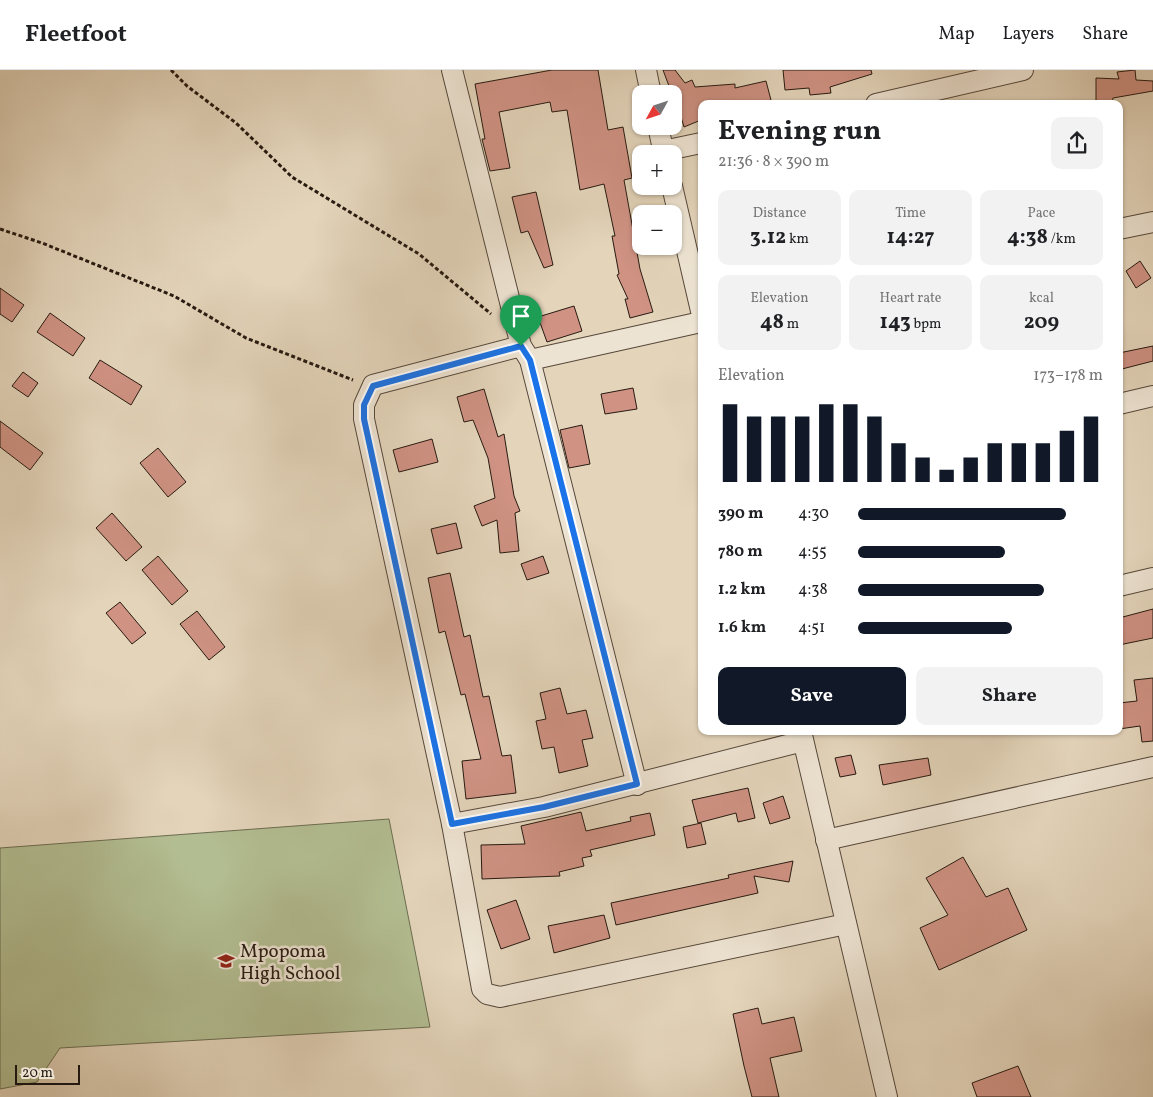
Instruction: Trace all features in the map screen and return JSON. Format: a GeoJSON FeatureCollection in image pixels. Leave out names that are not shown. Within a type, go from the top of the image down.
{"type":"FeatureCollection","features":[{"type":"Feature","properties":{"kind":"street"},"geometry":{"type":"LineString","coordinates":[[452,70],[522,347],[637,784]]}},
{"type":"Feature","properties":{"kind":"street"},"geometry":{"type":"LineString","coordinates":[[646,70],[649,85]]}},
{"type":"Feature","properties":{"kind":"street"},"geometry":{"type":"LineString","coordinates":[[893,100],[1023,70]]}},
{"type":"Feature","properties":{"kind":"street"},"geometry":{"type":"LineString","coordinates":[[682,147],[698,143]]}},
{"type":"Feature","properties":{"kind":"street"},"geometry":{"type":"LineString","coordinates":[[674,195],[698,298]]}},
{"type":"Feature","properties":{"kind":"street"},"geometry":{"type":"LineString","coordinates":[[1123,228],[1153,222]]}},
{"type":"Feature","properties":{"kind":"street"},"geometry":{"type":"LineString","coordinates":[[698,322],[522,347],[373,386],[364,405],[364,419],[452,824],[482,989],[493,997],[500,998],[846,924]]}},
{"type":"Feature","properties":{"kind":"street"},"geometry":{"type":"LineString","coordinates":[[1123,403],[1153,396]]}},
{"type":"Feature","properties":{"kind":"street"},"geometry":{"type":"LineString","coordinates":[[1123,585],[1153,578]]}},
{"type":"Feature","properties":{"kind":"street"},"geometry":{"type":"LineString","coordinates":[[452,824],[544,807],[637,784],[802,736],[887,1097]]}},
{"type":"Feature","properties":{"kind":"street"},"geometry":{"type":"LineString","coordinates":[[826,840],[1153,767]]}},
{"type":"Feature","properties":{"kind":"path"},"geometry":{"type":"LineString","coordinates":[[171,70],[187,86],[236,123],[292,177],[419,254],[522,347]]}},
{"type":"Feature","properties":{"kind":"path"},"geometry":{"type":"LineString","coordinates":[[0,230],[42,243],[174,296],[255,342],[338,376],[373,386]]}},
{"type":"Feature","properties":{"kind":"green space","name":"Mpopoma High School"},"geometry":{"type":"Polygon","coordinates":[[[389,819],[430,1027],[60,1048],[37,1082],[0,1089],[0,848],[389,819]]]}},
{"type":"Feature","properties":{"kind":"building"},"geometry":{"type":"Polygon","coordinates":[[[552,70],[598,70],[608,130],[623,127],[632,178],[624,180],[632,224],[632,255],[637,255],[653,312],[630,318],[625,299],[628,299],[617,275],[619,274],[612,236],[615,236],[604,184],[580,190],[567,110],[552,112],[550,102],[499,112],[510,168],[490,171],[482,139],[485,139],[475,84],[552,70]]]}},
{"type":"Feature","properties":{"kind":"building"},"geometry":{"type":"Polygon","coordinates":[[[663,70],[675,70],[685,83],[692,80],[695,87],[735,84],[735,88],[766,81],[771,100],[698,100],[698,121],[684,127],[682,120],[682,85],[669,85],[663,70]]]}},
{"type":"Feature","properties":{"kind":"building"},"geometry":{"type":"Polygon","coordinates":[[[783,70],[871,70],[872,74],[830,87],[831,93],[810,95],[809,88],[785,90],[783,70]]]}},
{"type":"Feature","properties":{"kind":"building"},"geometry":{"type":"Polygon","coordinates":[[[1135,70],[1136,80],[1153,81],[1153,91],[1113,98],[1113,100],[1096,100],[1096,78],[1119,79],[1117,72],[1135,70]]]}},
{"type":"Feature","properties":{"kind":"building"},"geometry":{"type":"Polygon","coordinates":[[[536,192],[553,265],[544,268],[528,231],[521,233],[512,197],[536,192]]]}},
{"type":"Feature","properties":{"kind":"building"},"geometry":{"type":"Polygon","coordinates":[[[1140,261],[1151,278],[1136,288],[1126,271],[1140,261]]]}},
{"type":"Feature","properties":{"kind":"building"},"geometry":{"type":"Polygon","coordinates":[[[0,288],[24,305],[12,322],[0,314],[0,288]]]}},
{"type":"Feature","properties":{"kind":"building"},"geometry":{"type":"Polygon","coordinates":[[[574,306],[582,331],[547,342],[538,317],[574,306]]]}},
{"type":"Feature","properties":{"kind":"building"},"geometry":{"type":"Polygon","coordinates":[[[50,313],[85,338],[73,356],[37,332],[50,313]]]}},
{"type":"Feature","properties":{"kind":"building"},"geometry":{"type":"Polygon","coordinates":[[[1153,346],[1153,361],[1123,369],[1123,352],[1153,346]]]}},
{"type":"Feature","properties":{"kind":"building"},"geometry":{"type":"Polygon","coordinates":[[[100,360],[142,386],[131,405],[89,378],[100,360]]]}},
{"type":"Feature","properties":{"kind":"building"},"geometry":{"type":"Polygon","coordinates":[[[23,372],[38,383],[28,397],[12,386],[23,372]]]}},
{"type":"Feature","properties":{"kind":"building"},"geometry":{"type":"Polygon","coordinates":[[[633,388],[637,409],[605,414],[601,394],[633,388]]]}},
{"type":"Feature","properties":{"kind":"building"},"geometry":{"type":"Polygon","coordinates":[[[484,389],[498,437],[504,434],[514,496],[520,511],[515,513],[519,551],[500,553],[497,520],[482,526],[474,506],[495,498],[488,458],[473,420],[464,422],[457,397],[484,389]]]}},
{"type":"Feature","properties":{"kind":"building"},"geometry":{"type":"Polygon","coordinates":[[[0,421],[43,453],[30,470],[0,447],[0,421]]]}},
{"type":"Feature","properties":{"kind":"building"},"geometry":{"type":"Polygon","coordinates":[[[582,425],[590,464],[569,468],[560,430],[582,425]]]}},
{"type":"Feature","properties":{"kind":"building"},"geometry":{"type":"Polygon","coordinates":[[[432,439],[438,462],[399,472],[393,450],[432,439]]]}},
{"type":"Feature","properties":{"kind":"building"},"geometry":{"type":"Polygon","coordinates":[[[158,448],[186,482],[168,497],[140,463],[158,448]]]}},
{"type":"Feature","properties":{"kind":"building"},"geometry":{"type":"Polygon","coordinates":[[[112,513],[142,547],[126,561],[96,528],[112,513]]]}},
{"type":"Feature","properties":{"kind":"building"},"geometry":{"type":"Polygon","coordinates":[[[456,523],[462,548],[437,554],[431,529],[456,523]]]}},
{"type":"Feature","properties":{"kind":"building"},"geometry":{"type":"Polygon","coordinates":[[[158,556],[188,591],[172,605],[142,570],[158,556]]]}},
{"type":"Feature","properties":{"kind":"building"},"geometry":{"type":"Polygon","coordinates":[[[543,556],[549,573],[527,580],[521,564],[543,556]]]}},
{"type":"Feature","properties":{"kind":"building"},"geometry":{"type":"Polygon","coordinates":[[[450,573],[464,637],[470,635],[483,697],[489,696],[502,756],[511,755],[516,793],[466,799],[462,761],[481,759],[465,694],[461,695],[445,631],[439,633],[428,578],[450,573]]]}},
{"type":"Feature","properties":{"kind":"building"},"geometry":{"type":"Polygon","coordinates":[[[120,602],[146,633],[132,644],[106,613],[120,602]]]}},
{"type":"Feature","properties":{"kind":"building"},"geometry":{"type":"Polygon","coordinates":[[[1153,609],[1153,638],[1123,644],[1123,617],[1153,609]]]}},
{"type":"Feature","properties":{"kind":"building"},"geometry":{"type":"Polygon","coordinates":[[[197,611],[225,647],[209,660],[180,624],[197,611]]]}},
{"type":"Feature","properties":{"kind":"building"},"geometry":{"type":"Polygon","coordinates":[[[1153,678],[1153,741],[1142,742],[1140,726],[1123,728],[1123,703],[1137,701],[1134,680],[1153,678]]]}},
{"type":"Feature","properties":{"kind":"building"},"geometry":{"type":"Polygon","coordinates":[[[560,688],[567,714],[586,710],[593,738],[582,740],[588,766],[559,773],[554,747],[542,749],[536,721],[546,719],[540,693],[560,688]]]}},
{"type":"Feature","properties":{"kind":"building"},"geometry":{"type":"Polygon","coordinates":[[[851,755],[856,774],[840,777],[835,758],[851,755]]]}},
{"type":"Feature","properties":{"kind":"building"},"geometry":{"type":"Polygon","coordinates":[[[928,758],[931,775],[883,785],[879,765],[928,758]]]}},
{"type":"Feature","properties":{"kind":"building"},"geometry":{"type":"Polygon","coordinates":[[[748,788],[755,818],[738,822],[736,813],[698,823],[692,800],[748,788]]]}},
{"type":"Feature","properties":{"kind":"building"},"geometry":{"type":"Polygon","coordinates":[[[783,796],[790,818],[770,824],[763,803],[783,796]]]}},
{"type":"Feature","properties":{"kind":"building"},"geometry":{"type":"Polygon","coordinates":[[[581,812],[586,831],[631,821],[630,817],[650,813],[655,835],[590,850],[592,856],[582,858],[584,866],[559,872],[560,876],[482,879],[481,845],[525,844],[521,826],[581,812]]]}},
{"type":"Feature","properties":{"kind":"building"},"geometry":{"type":"Polygon","coordinates":[[[701,823],[706,844],[687,848],[683,827],[701,823]]]}},
{"type":"Feature","properties":{"kind":"building"},"geometry":{"type":"Polygon","coordinates":[[[963,857],[986,897],[1008,888],[1027,930],[939,970],[920,928],[948,915],[926,878],[963,857]]]}},
{"type":"Feature","properties":{"kind":"building"},"geometry":{"type":"Polygon","coordinates":[[[793,861],[789,882],[754,876],[758,893],[616,925],[611,903],[729,878],[728,875],[793,861]]]}},
{"type":"Feature","properties":{"kind":"building"},"geometry":{"type":"Polygon","coordinates":[[[516,900],[530,939],[501,949],[487,910],[516,900]]]}},
{"type":"Feature","properties":{"kind":"building"},"geometry":{"type":"Polygon","coordinates":[[[604,915],[610,938],[554,953],[548,926],[604,915]]]}},
{"type":"Feature","properties":{"kind":"building"},"geometry":{"type":"Polygon","coordinates":[[[758,1008],[762,1024],[794,1017],[802,1051],[770,1058],[779,1097],[752,1097],[744,1066],[733,1014],[758,1008]]]}},
{"type":"Feature","properties":{"kind":"building"},"geometry":{"type":"Polygon","coordinates":[[[1018,1066],[1031,1097],[977,1097],[972,1083],[1018,1066]]]}},
{"type":"Feature","properties":{"kind":"place","name":"Mpopoma High School"},"geometry":{"type":"Point","coordinates":[226,961]}},
{"type":"Feature","properties":{"kind":"route"},"geometry":{"type":"LineString","coordinates":[[521,346],[530,360],[637,784],[544,807],[452,824],[364,419],[364,405],[373,386],[521,346]]}}]}
